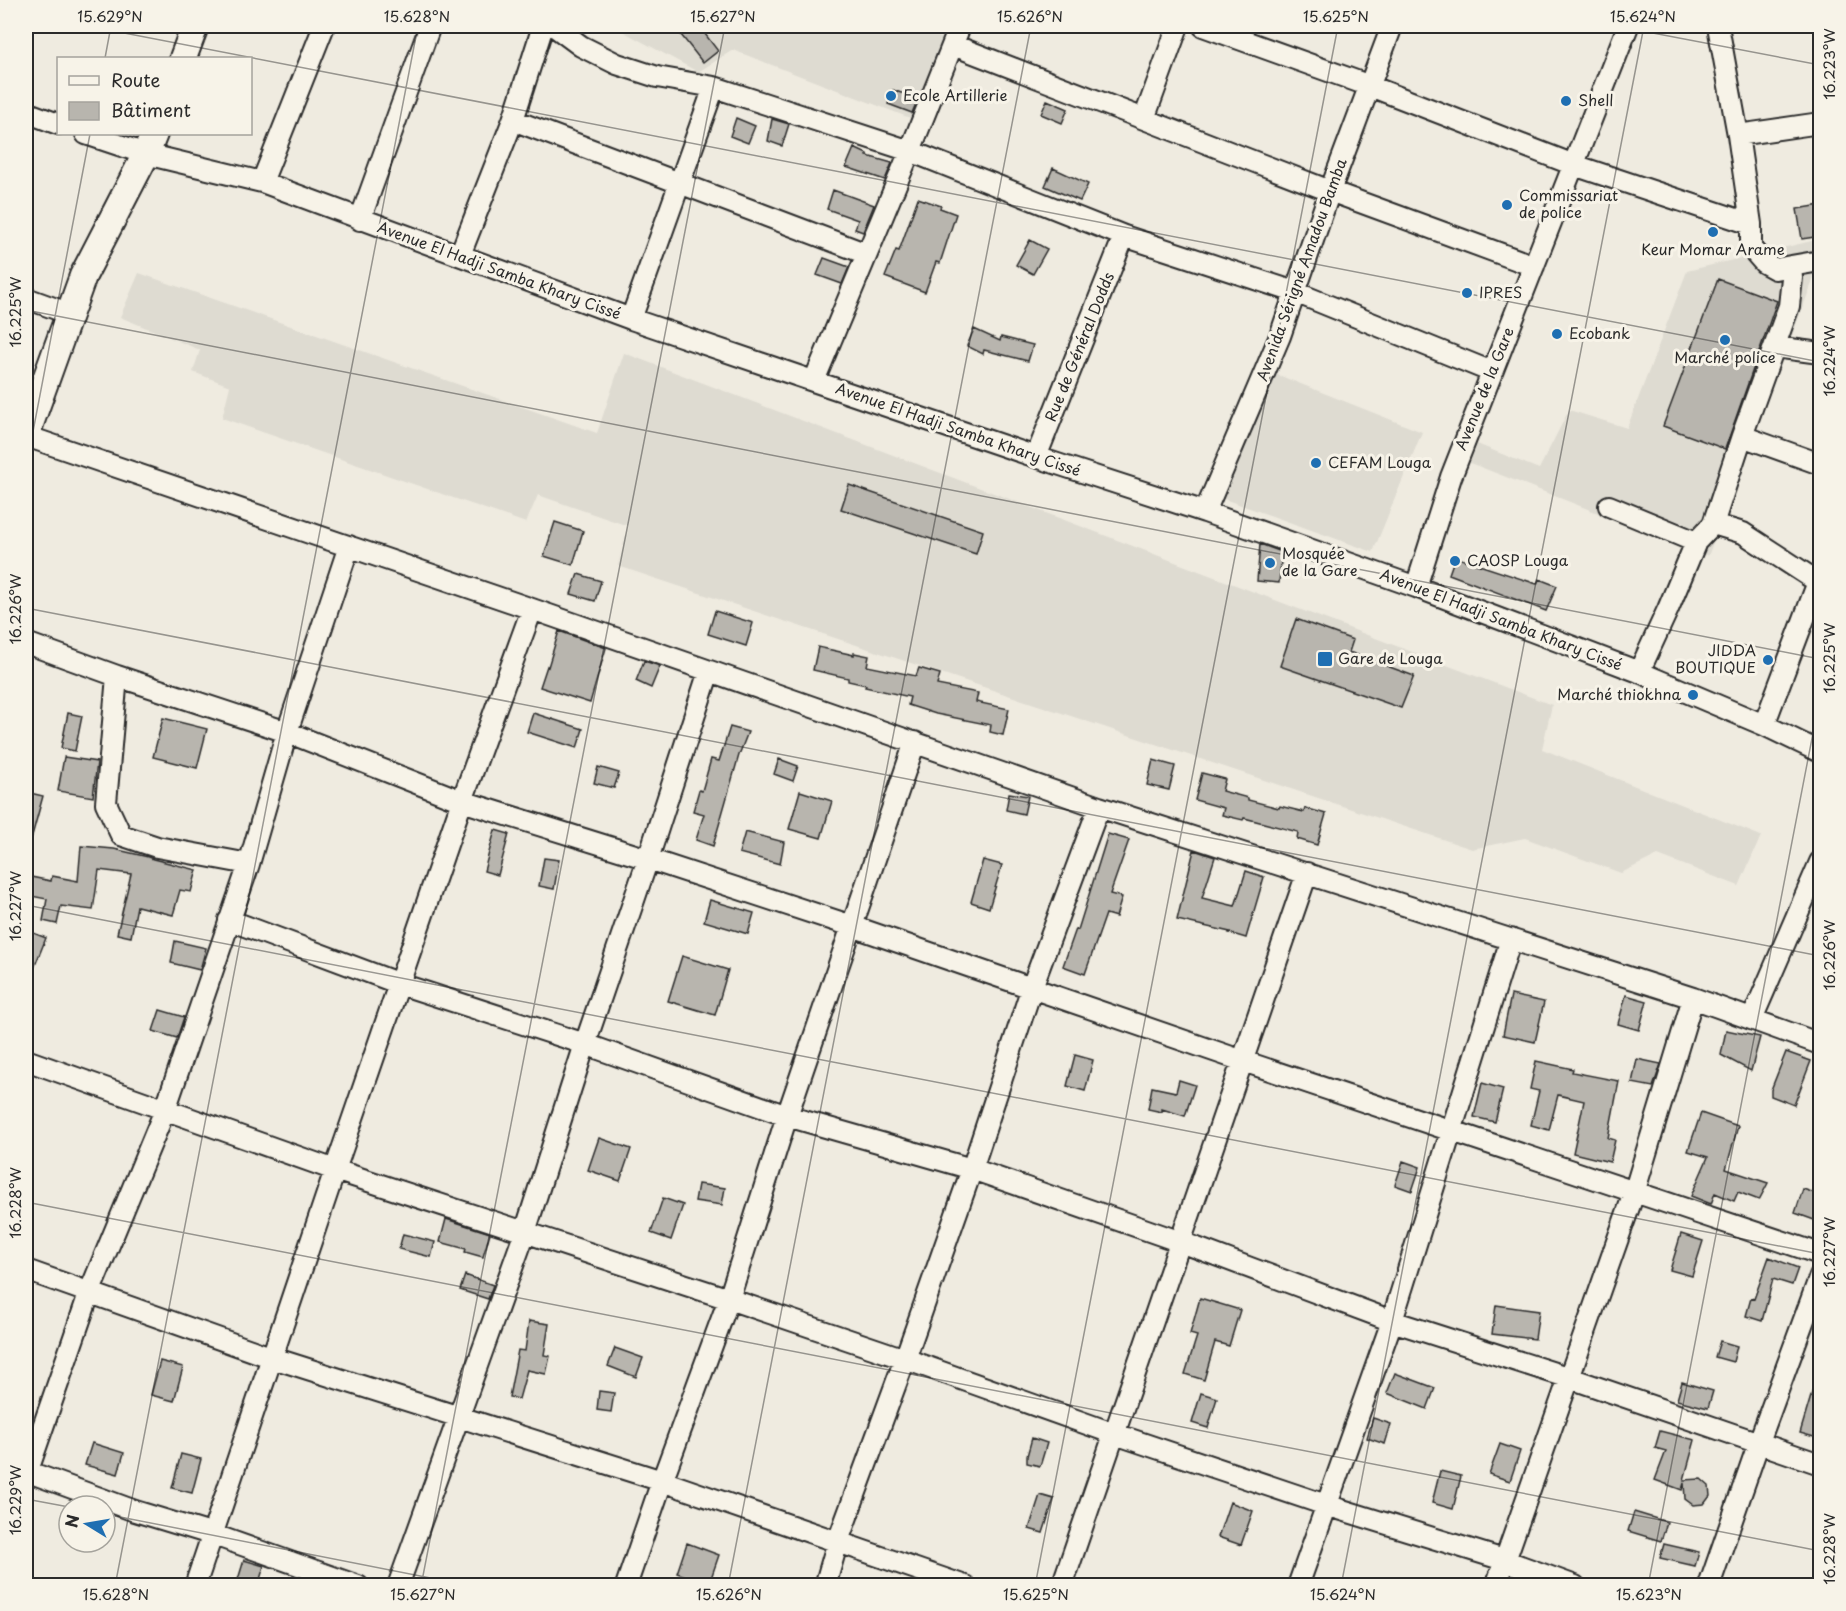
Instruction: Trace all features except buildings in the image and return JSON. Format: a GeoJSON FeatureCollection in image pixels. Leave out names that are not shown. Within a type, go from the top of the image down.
{"type":"FeatureCollection","features":[{"type":"Feature","properties":{"kind":"main road"},"geometry":{"type":"LineString","coordinates":[[183,57],[195,26]]}},
{"type":"Feature","properties":{"kind":"main road"},"geometry":{"type":"LineString","coordinates":[[26,436],[83,276],[150,144]]}},
{"type":"Feature","properties":{"kind":"street"},"geometry":{"type":"LineString","coordinates":[[262,182],[324,26]]}},
{"type":"Feature","properties":{"kind":"street"},"geometry":{"type":"LineString","coordinates":[[360,220],[430,26]]}},
{"type":"Feature","properties":{"kind":"street"},"geometry":{"type":"LineString","coordinates":[[460,255],[513,120],[543,26]]}},
{"type":"Feature","properties":{"kind":"street"},"geometry":{"type":"LineString","coordinates":[[554,26],[581,46],[617,64],[657,77],[714,87],[910,152],[1124,236],[1294,292],[1492,372]]}},
{"type":"Feature","properties":{"kind":"street"},"geometry":{"type":"LineString","coordinates":[[814,381],[960,26]]}},
{"type":"Feature","properties":{"kind":"street"},"geometry":{"type":"LineString","coordinates":[[1144,119],[1178,26]]}},
{"type":"Feature","properties":{"kind":"street"},"geometry":{"type":"LineString","coordinates":[[1203,26],[1370,86],[1574,165],[1751,224]]}},
{"type":"Feature","properties":{"kind":"street","name":"Avenida Sérigné Amadou Bamba"},"geometry":{"type":"LineString","coordinates":[[1205,512],[1280,336],[1330,191],[1392,26]]}},
{"type":"Feature","properties":{"kind":"street","name":"Avenue de la Gare"},"geometry":{"type":"LineString","coordinates":[[1416,587],[1451,477],[1628,26]]}},
{"type":"Feature","properties":{"kind":"street"},"geometry":{"type":"LineString","coordinates":[[1718,26],[1738,135],[1751,224],[1751,248],[1764,263],[1775,269],[1821,261]]}},
{"type":"Feature","properties":{"kind":"street"},"geometry":{"type":"LineString","coordinates":[[953,45],[1330,191],[1534,266]]}},
{"type":"Feature","properties":{"kind":"street"},"geometry":{"type":"LineString","coordinates":[[631,320],[714,87]]}},
{"type":"Feature","properties":{"kind":"street"},"geometry":{"type":"LineString","coordinates":[[26,112],[57,124]]}},
{"type":"Feature","properties":{"kind":"street"},"geometry":{"type":"LineString","coordinates":[[513,120],[867,254]]}},
{"type":"Feature","properties":{"kind":"street"},"geometry":{"type":"LineString","coordinates":[[1738,135],[1821,123]]}},
{"type":"Feature","properties":{"kind":"street","name":"Avenue El Hadji Samba Khary Cissé"},"geometry":{"type":"LineString","coordinates":[[92,135],[150,144],[262,182],[631,320],[1205,512],[1416,587],[1639,672],[1821,752]]}},
{"type":"Feature","properties":{"kind":"street","name":"Rue de Général Dodds"},"geometry":{"type":"LineString","coordinates":[[1036,457],[1124,236]]}},
{"type":"Feature","properties":{"kind":"street"},"geometry":{"type":"LineString","coordinates":[[1639,672],[1696,542],[1713,524],[1789,306],[1791,266]]}},
{"type":"Feature","properties":{"kind":"street"},"geometry":{"type":"LineString","coordinates":[[26,298],[70,314]]}},
{"type":"Feature","properties":{"kind":"street"},"geometry":{"type":"LineString","coordinates":[[1775,347],[1821,353]]}},
{"type":"Feature","properties":{"kind":"street"},"geometry":{"type":"LineString","coordinates":[[26,436],[1100,807],[1693,998],[1821,1044]]}},
{"type":"Feature","properties":{"kind":"street"},"geometry":{"type":"LineString","coordinates":[[1742,436],[1821,464]]}},
{"type":"Feature","properties":{"kind":"street"},"geometry":{"type":"LineString","coordinates":[[1609,506],[1696,542]]}},
{"type":"Feature","properties":{"kind":"street"},"geometry":{"type":"LineString","coordinates":[[1713,524],[1743,533],[1819,583],[1764,725]]}},
{"type":"Feature","properties":{"kind":"street"},"geometry":{"type":"LineString","coordinates":[[349,546],[287,732],[249,864],[165,1110],[90,1291],[26,1473],[135,1511],[214,1535],[358,1586]]}},
{"type":"Feature","properties":{"kind":"street"},"geometry":{"type":"LineString","coordinates":[[195,1586],[462,801],[532,609]]}},
{"type":"Feature","properties":{"kind":"street"},"geometry":{"type":"LineString","coordinates":[[26,643],[117,676],[287,732],[462,801],[852,926],[1243,1061],[1821,1254]]}},
{"type":"Feature","properties":{"kind":"street"},"geometry":{"type":"LineString","coordinates":[[398,1586],[525,1232],[709,671]]}},
{"type":"Feature","properties":{"kind":"street"},"geometry":{"type":"LineString","coordinates":[[117,676],[106,803],[121,835],[157,847],[249,864]]}},
{"type":"Feature","properties":{"kind":"street"},"geometry":{"type":"LineString","coordinates":[[626,1586],[729,1299],[787,1116],[915,742]]}},
{"type":"Feature","properties":{"kind":"street"},"geometry":{"type":"LineString","coordinates":[[825,1586],[838,1541],[972,1168],[1032,987],[1100,807]]}},
{"type":"Feature","properties":{"kind":"street"},"geometry":{"type":"LineString","coordinates":[[1752,1019],[1816,885],[1821,862]]}},
{"type":"Feature","properties":{"kind":"street"},"geometry":{"type":"LineString","coordinates":[[1062,1586],[1307,873]]}},
{"type":"Feature","properties":{"kind":"street"},"geometry":{"type":"LineString","coordinates":[[229,920],[400,984],[585,1044],[787,1116],[972,1168],[1181,1242],[1392,1321],[1570,1378],[1821,1464]]}},
{"type":"Feature","properties":{"kind":"street"},"geometry":{"type":"LineString","coordinates":[[1298,1586],[1392,1321],[1511,939]]}},
{"type":"Feature","properties":{"kind":"street"},"geometry":{"type":"LineString","coordinates":[[1496,1586],[1634,1193],[1693,998]]}},
{"type":"Feature","properties":{"kind":"street"},"geometry":{"type":"LineString","coordinates":[[26,1060],[335,1170],[729,1299],[1115,1434],[1326,1505],[1504,1560],[1575,1586]]}},
{"type":"Feature","properties":{"kind":"street"},"geometry":{"type":"LineString","coordinates":[[26,1270],[273,1358],[662,1481],[965,1586]]}},
{"type":"Feature","properties":{"kind":"street"},"geometry":{"type":"LineString","coordinates":[[1709,1586],[1759,1442],[1821,1276]]}},
{"type":"Feature","properties":{"kind":"shaded area","name":"Ecole Artillerie"},"geometry":{"type":"Polygon","coordinates":[[[613,26],[953,26],[918,121],[733,50],[698,72],[613,26]]]}},
{"type":"Feature","properties":{"kind":"shaded area","name":"Marché police"},"geometry":{"type":"Polygon","coordinates":[[[1820,239],[1820,262],[1708,556],[1470,463],[1477,444],[1539,469],[1569,410],[1627,428],[1687,271],[1820,239]]]}},
{"type":"Feature","properties":{"kind":"shaded area"},"geometry":{"type":"Polygon","coordinates":[[[139,273],[597,433],[624,353],[1552,705],[1542,749],[1761,836],[1739,886],[1658,855],[1621,873],[1525,838],[1472,849],[618,566],[628,526],[538,495],[526,523],[222,418],[230,386],[193,372],[200,350],[120,317],[139,273]]]}},
{"type":"Feature","properties":{"kind":"shaded area","name":"CEFAM Louga"},"geometry":{"type":"Polygon","coordinates":[[[1258,367],[1422,432],[1373,552],[1210,494],[1258,367]]]}},
{"type":"Feature","properties":{"kind":"place","name":"Ecole Artillerie"},"geometry":{"type":"Point","coordinates":[891,96]}},
{"type":"Feature","properties":{"kind":"place","name":"Shell"},"geometry":{"type":"Point","coordinates":[1566,101]}},
{"type":"Feature","properties":{"kind":"place","name":"Commissariat de police"},"geometry":{"type":"Point","coordinates":[1507,205]}},
{"type":"Feature","properties":{"kind":"place","name":"Keur Momar Arame"},"geometry":{"type":"Point","coordinates":[1713,232]}},
{"type":"Feature","properties":{"kind":"place","name":"IPRES"},"geometry":{"type":"Point","coordinates":[1467,293]}},
{"type":"Feature","properties":{"kind":"place","name":"Ecobank"},"geometry":{"type":"Point","coordinates":[1557,334]}},
{"type":"Feature","properties":{"kind":"place","name":"Marché police"},"geometry":{"type":"Point","coordinates":[1725,340]}},
{"type":"Feature","properties":{"kind":"place","name":"CEFAM Louga"},"geometry":{"type":"Point","coordinates":[1316,463]}},
{"type":"Feature","properties":{"kind":"place","name":"CAOSP Louga"},"geometry":{"type":"Point","coordinates":[1455,561]}},
{"type":"Feature","properties":{"kind":"place","name":"Mosquée de la Gare"},"geometry":{"type":"Point","coordinates":[1270,563]}},
{"type":"Feature","properties":{"kind":"place","name":"Gare de Louga"},"geometry":{"type":"Point","coordinates":[1325,659]}},
{"type":"Feature","properties":{"kind":"place","name":"JIDDA BOUTIQUE"},"geometry":{"type":"Point","coordinates":[1768,660]}},
{"type":"Feature","properties":{"kind":"place","name":"Marché thiokhna"},"geometry":{"type":"Point","coordinates":[1693,695]}}]}
